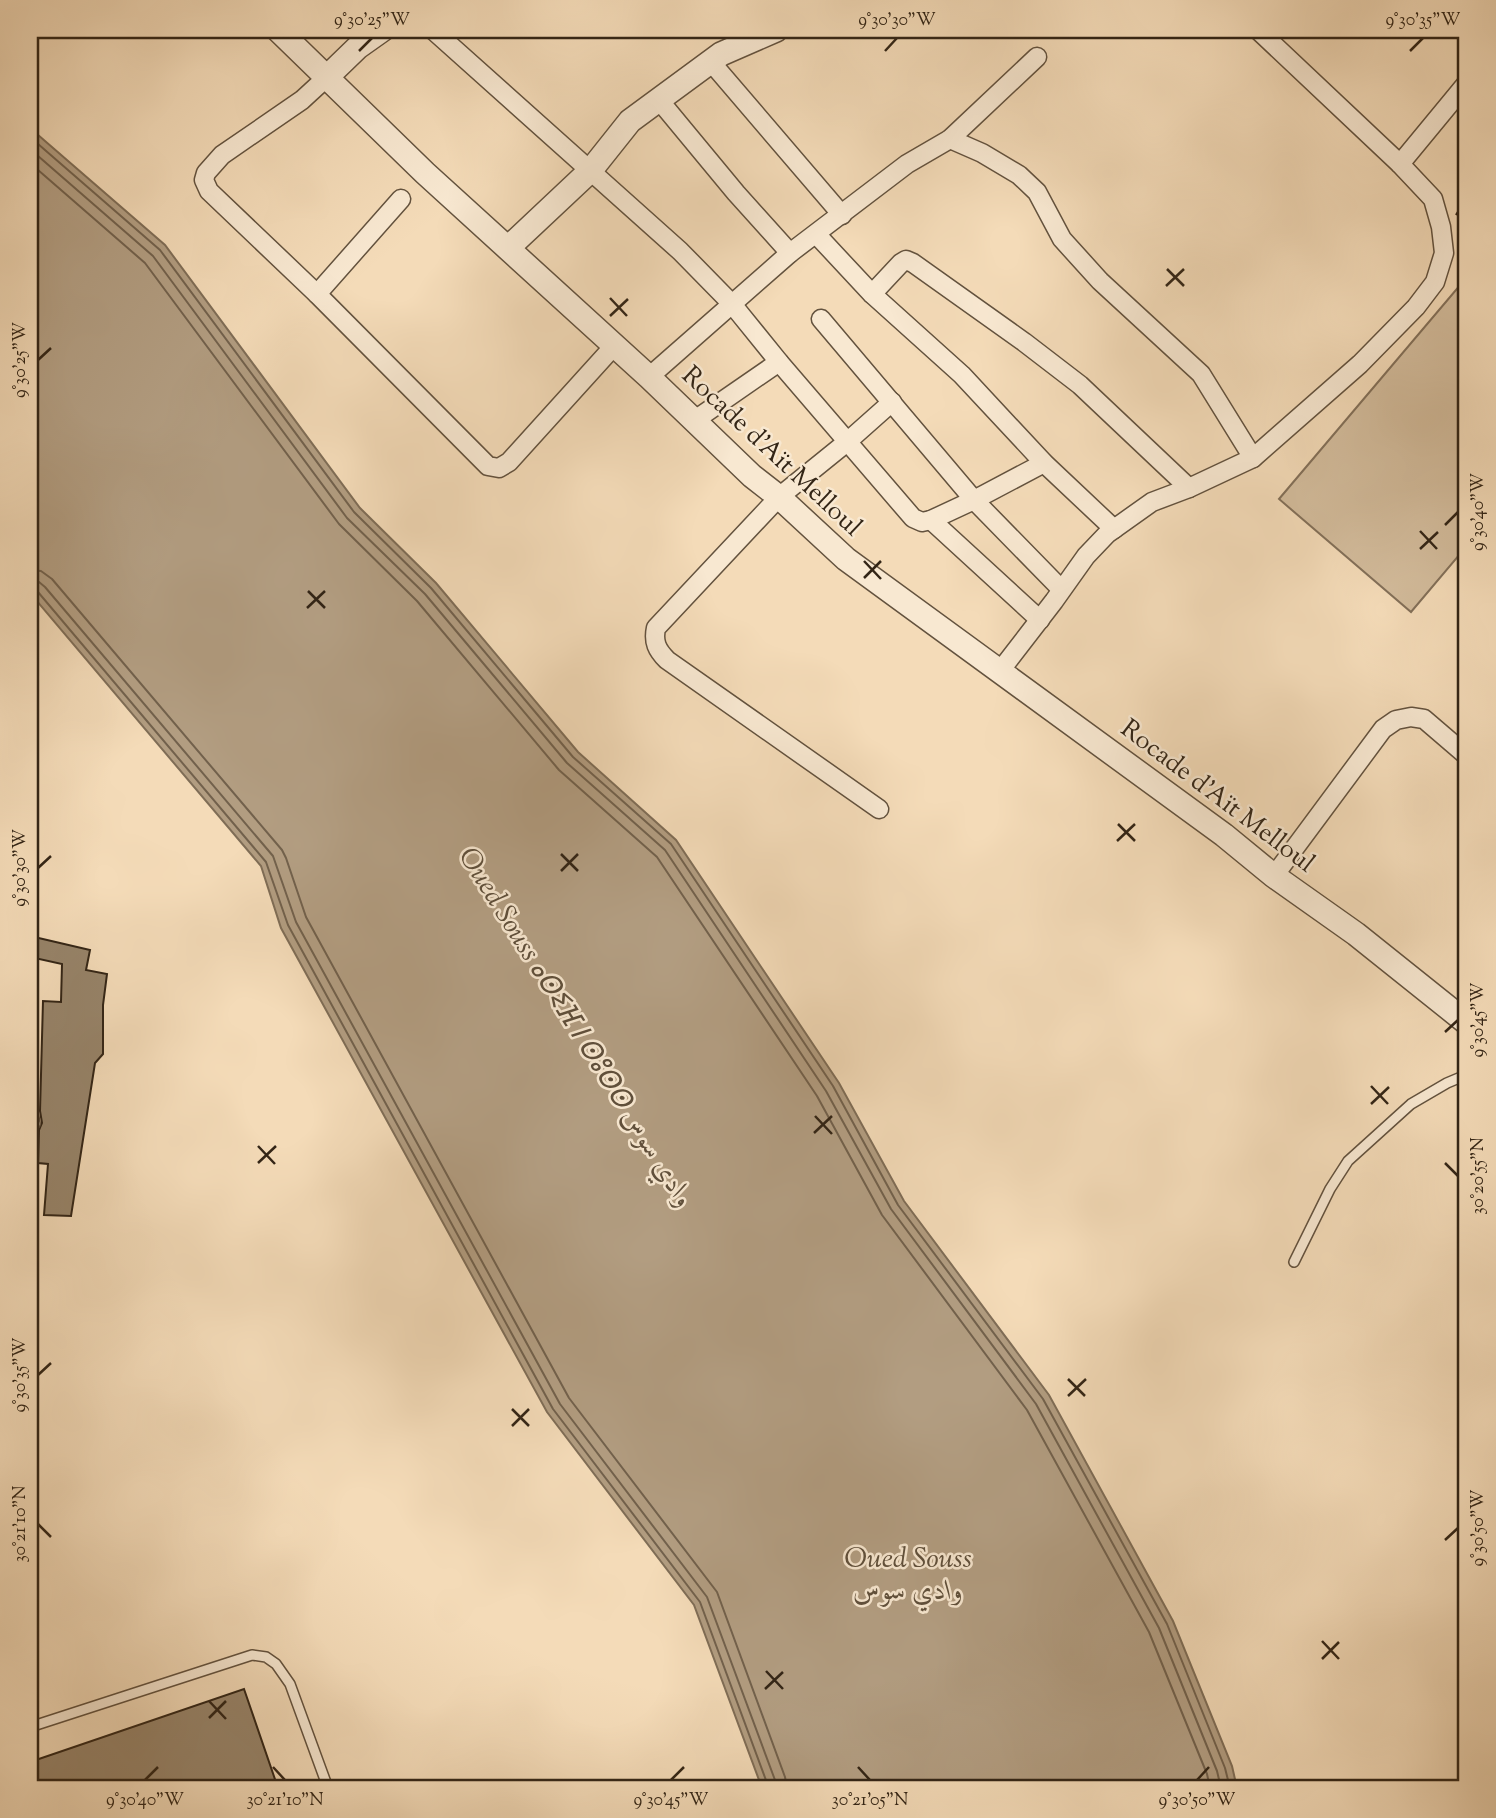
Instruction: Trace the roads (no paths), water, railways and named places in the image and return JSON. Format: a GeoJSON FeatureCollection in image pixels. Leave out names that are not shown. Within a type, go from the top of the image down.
{"type":"FeatureCollection","features":[{"type":"Feature","properties":{"kind":"street","name":"Rocade d'Aït Melloul"},"geometry":{"type":"LineString","coordinates":[[278,30],[425,173],[649,377],[752,476],[779,497],[846,559],[1224,835],[1274,876],[1356,934],[1466,1022]]}},
{"type":"Feature","properties":{"kind":"street"},"geometry":{"type":"LineString","coordinates":[[382,30],[358,47],[302,100],[222,155],[206,173],[204,180],[209,191],[317,294],[488,466],[499,468],[509,462],[614,346]]}},
{"type":"Feature","properties":{"kind":"street"},"geometry":{"type":"LineString","coordinates":[[433,30],[680,251],[732,304],[914,519],[922,522],[931,520],[1044,463]]}},
{"type":"Feature","properties":{"kind":"street"},"geometry":{"type":"LineString","coordinates":[[508,248],[592,170],[630,121],[721,54],[776,30]]}},
{"type":"Feature","properties":{"kind":"street"},"geometry":{"type":"LineString","coordinates":[[1000,671],[1086,556],[1107,534],[1152,502],[1253,458],[1360,364],[1416,307],[1435,282],[1444,253],[1441,226],[1433,198],[1258,30]]}},
{"type":"Feature","properties":{"kind":"street"},"geometry":{"type":"LineString","coordinates":[[649,377],[790,253],[907,164],[950,139],[1037,57]]}},
{"type":"Feature","properties":{"kind":"street"},"geometry":{"type":"LineString","coordinates":[[711,62],[842,215]]}},
{"type":"Feature","properties":{"kind":"street"},"geometry":{"type":"LineString","coordinates":[[1400,164],[1466,83]]}},
{"type":"Feature","properties":{"kind":"street"},"geometry":{"type":"LineString","coordinates":[[659,100],[790,253]]}},
{"type":"Feature","properties":{"kind":"street"},"geometry":{"type":"LineString","coordinates":[[950,139],[982,153],[1019,175],[1037,192],[1062,240],[1109,289],[1201,374],[1253,458]]}},
{"type":"Feature","properties":{"kind":"street"},"geometry":{"type":"LineString","coordinates":[[317,294],[401,199]]}},
{"type":"Feature","properties":{"kind":"street"},"geometry":{"type":"LineString","coordinates":[[816,234],[872,294],[962,375],[1044,463],[1114,529]]}},
{"type":"Feature","properties":{"kind":"street"},"geometry":{"type":"LineString","coordinates":[[872,294],[901,263],[906,260],[913,262],[1080,385],[1188,488]]}},
{"type":"Feature","properties":{"kind":"street"},"geometry":{"type":"LineString","coordinates":[[821,319],[974,500],[1061,589]]}},
{"type":"Feature","properties":{"kind":"street"},"geometry":{"type":"LineString","coordinates":[[695,420],[779,362]]}},
{"type":"Feature","properties":{"kind":"street"},"geometry":{"type":"LineString","coordinates":[[879,809],[667,660],[658,651],[654,637],[656,628],[779,497],[892,402]]}},
{"type":"Feature","properties":{"kind":"street"},"geometry":{"type":"LineString","coordinates":[[931,520],[1040,620]]}},
{"type":"Feature","properties":{"kind":"street"},"geometry":{"type":"LineString","coordinates":[[1274,876],[1383,729],[1396,720],[1411,717],[1424,719],[1466,755]]}},
{"type":"Feature","properties":{"kind":"lane"},"geometry":{"type":"LineString","coordinates":[[1294,1262],[1330,1188],[1348,1161],[1411,1104],[1466,1075]]}},
{"type":"Feature","properties":{"kind":"lane"},"geometry":{"type":"LineString","coordinates":[[30,1098],[35,1124]]}},
{"type":"Feature","properties":{"kind":"lane"},"geometry":{"type":"LineString","coordinates":[[30,1727],[252,1655],[266,1657],[276,1664],[290,1684],[328,1788]]}},
{"type":"Feature","properties":{"kind":"water","name":"Oued Souss وادي سوس"},"geometry":{"type":"Polygon","coordinates":[[[30,128],[165,245],[360,508],[436,583],[578,752],[676,840],[839,1083],[904,1201],[1049,1395],[1173,1621],[1232,1766],[1237,1788],[762,1788],[694,1605],[547,1412],[281,928],[261,866],[30,593],[30,128]]]}},
{"type":"Feature","properties":{"kind":"water label","name":"Oued Souss ⴰⵙⵉⴼ ⵏ ⵙⵓⵙⵙ وادي سوس"},"geometry":{"type":"Point","coordinates":[575,1028]}}]}
